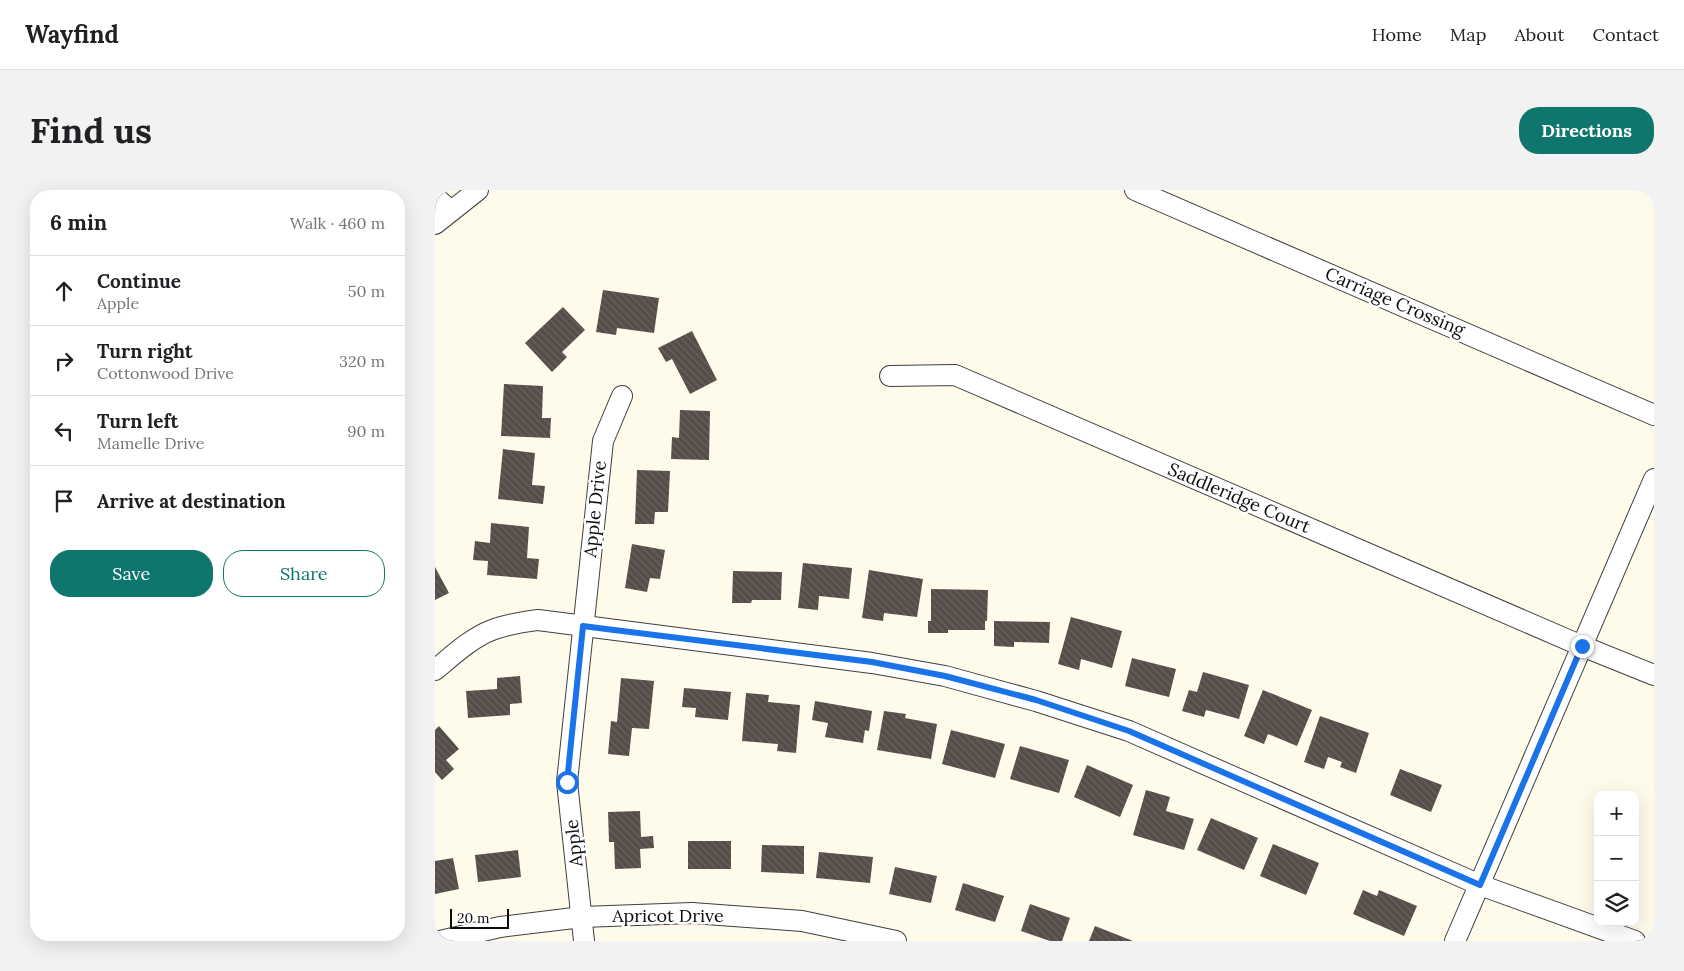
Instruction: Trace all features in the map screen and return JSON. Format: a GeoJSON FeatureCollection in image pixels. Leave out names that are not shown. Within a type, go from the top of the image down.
{"type":"FeatureCollection","features":[{"type":"Feature","properties":{"kind":"street"},"geometry":{"type":"LineString","coordinates":[[435,224],[478,190]]}},
{"type":"Feature","properties":{"kind":"street","name":"Carriage Crossing"},"geometry":{"type":"LineString","coordinates":[[1135,190],[1654,415]]}},
{"type":"Feature","properties":{"kind":"street"},"geometry":{"type":"LineString","coordinates":[[435,197],[451,211]]}},
{"type":"Feature","properties":{"kind":"street","name":"Saddleridge Court"},"geometry":{"type":"LineString","coordinates":[[890,376],[955,375],[1582,646],[1654,675]]}},
{"type":"Feature","properties":{"kind":"street","name":"Apple Drive"},"geometry":{"type":"LineString","coordinates":[[583,626],[603,441],[622,396]]}},
{"type":"Feature","properties":{"kind":"street"},"geometry":{"type":"LineString","coordinates":[[1455,941],[1654,479]]}},
{"type":"Feature","properties":{"kind":"street"},"geometry":{"type":"LineString","coordinates":[[435,670],[461,649],[491,630],[516,623],[538,620],[872,662],[945,676],[1036,700],[1129,731],[1480,885],[1635,941]]}},
{"type":"Feature","properties":{"kind":"street","name":"Apple"},"geometry":{"type":"LineString","coordinates":[[583,626],[567,782],[584,941]]}},
{"type":"Feature","properties":{"kind":"street","name":"Apricot Drive"},"geometry":{"type":"LineString","coordinates":[[440,941],[500,927],[582,916],[692,913],[802,921],[895,941]]}},
{"type":"Feature","properties":{"kind":"building"},"geometry":{"type":"Polygon","coordinates":[[[603,290],[659,298],[654,333],[617,328],[616,335],[596,332],[603,290]]]}},
{"type":"Feature","properties":{"kind":"building"},"geometry":{"type":"Polygon","coordinates":[[[563,307],[585,330],[562,352],[567,357],[552,372],[525,343],[563,307]]]}},
{"type":"Feature","properties":{"kind":"building"},"geometry":{"type":"Polygon","coordinates":[[[692,331],[717,380],[690,394],[672,359],[666,362],[658,348],[692,331]]]}},
{"type":"Feature","properties":{"kind":"building"},"geometry":{"type":"Polygon","coordinates":[[[504,384],[543,386],[542,418],[551,418],[550,438],[501,436],[504,384]]]}},
{"type":"Feature","properties":{"kind":"building"},"geometry":{"type":"Polygon","coordinates":[[[680,410],[710,411],[709,460],[671,459],[672,437],[679,438],[680,410]]]}},
{"type":"Feature","properties":{"kind":"building"},"geometry":{"type":"Polygon","coordinates":[[[503,449],[535,453],[532,485],[545,486],[543,504],[498,499],[503,449]]]}},
{"type":"Feature","properties":{"kind":"building"},"geometry":{"type":"Polygon","coordinates":[[[637,470],[670,471],[668,512],[655,512],[654,524],[635,524],[637,470]]]}},
{"type":"Feature","properties":{"kind":"building"},"geometry":{"type":"Polygon","coordinates":[[[491,523],[529,527],[527,558],[539,559],[537,579],[487,575],[488,561],[473,560],[475,541],[490,543],[491,523]]]}},
{"type":"Feature","properties":{"kind":"building"},"geometry":{"type":"Polygon","coordinates":[[[632,544],[665,550],[660,579],[650,578],[647,592],[625,588],[632,544]]]}},
{"type":"Feature","properties":{"kind":"building"},"geometry":{"type":"Polygon","coordinates":[[[803,563],[852,568],[849,599],[819,596],[818,610],[798,608],[803,563]]]}},
{"type":"Feature","properties":{"kind":"building"},"geometry":{"type":"Polygon","coordinates":[[[435,567],[449,593],[435,600],[435,567]]]}},
{"type":"Feature","properties":{"kind":"building"},"geometry":{"type":"Polygon","coordinates":[[[869,570],[923,579],[917,617],[884,613],[883,621],[862,618],[869,570]]]}},
{"type":"Feature","properties":{"kind":"building"},"geometry":{"type":"Polygon","coordinates":[[[733,571],[782,572],[781,600],[752,600],[751,603],[732,603],[733,571]]]}},
{"type":"Feature","properties":{"kind":"building"},"geometry":{"type":"Polygon","coordinates":[[[931,589],[988,590],[985,630],[948,630],[948,633],[928,633],[928,621],[931,621],[931,589]]]}},
{"type":"Feature","properties":{"kind":"building"},"geometry":{"type":"Polygon","coordinates":[[[1071,617],[1122,631],[1112,668],[1081,659],[1079,670],[1058,664],[1071,617]]]}},
{"type":"Feature","properties":{"kind":"building"},"geometry":{"type":"Polygon","coordinates":[[[994,621],[1050,622],[1049,643],[1014,642],[1014,647],[994,646],[994,621]]]}},
{"type":"Feature","properties":{"kind":"building"},"geometry":{"type":"Polygon","coordinates":[[[1132,658],[1176,669],[1169,697],[1125,686],[1132,658]]]}},
{"type":"Feature","properties":{"kind":"building"},"geometry":{"type":"Polygon","coordinates":[[[1203,672],[1249,685],[1239,719],[1206,710],[1204,717],[1182,711],[1189,690],[1197,692],[1203,672]]]}},
{"type":"Feature","properties":{"kind":"building"},"geometry":{"type":"Polygon","coordinates":[[[520,676],[522,703],[510,704],[510,715],[468,718],[466,691],[497,689],[497,678],[520,676]]]}},
{"type":"Feature","properties":{"kind":"building"},"geometry":{"type":"Polygon","coordinates":[[[621,678],[654,681],[649,729],[632,728],[629,756],[608,754],[611,721],[617,722],[621,678]]]}},
{"type":"Feature","properties":{"kind":"building"},"geometry":{"type":"Polygon","coordinates":[[[684,688],[731,692],[728,720],[695,717],[696,708],[682,707],[684,688]]]}},
{"type":"Feature","properties":{"kind":"building"},"geometry":{"type":"Polygon","coordinates":[[[1263,690],[1312,710],[1297,746],[1268,734],[1264,744],[1244,736],[1263,690]]]}},
{"type":"Feature","properties":{"kind":"building"},"geometry":{"type":"Polygon","coordinates":[[[746,693],[769,695],[768,702],[800,705],[796,753],[777,751],[778,744],[742,741],[746,693]]]}},
{"type":"Feature","properties":{"kind":"building"},"geometry":{"type":"Polygon","coordinates":[[[815,701],[872,711],[869,731],[865,730],[863,743],[825,737],[828,723],[812,720],[815,701]]]}},
{"type":"Feature","properties":{"kind":"building"},"geometry":{"type":"Polygon","coordinates":[[[884,711],[906,714],[905,718],[937,724],[931,759],[877,750],[884,711]]]}},
{"type":"Feature","properties":{"kind":"building"},"geometry":{"type":"Polygon","coordinates":[[[1320,716],[1369,733],[1356,773],[1340,767],[1342,762],[1328,757],[1324,769],[1304,762],[1320,716]]]}},
{"type":"Feature","properties":{"kind":"building"},"geometry":{"type":"Polygon","coordinates":[[[439,726],[459,749],[446,760],[454,769],[442,780],[435,772],[435,730],[439,726]]]}},
{"type":"Feature","properties":{"kind":"building"},"geometry":{"type":"Polygon","coordinates":[[[951,730],[1005,744],[995,778],[942,764],[951,730]]]}},
{"type":"Feature","properties":{"kind":"building"},"geometry":{"type":"Polygon","coordinates":[[[1020,746],[1069,760],[1059,793],[1010,779],[1020,746]]]}},
{"type":"Feature","properties":{"kind":"building"},"geometry":{"type":"Polygon","coordinates":[[[1087,765],[1133,785],[1120,817],[1074,797],[1087,765]]]}},
{"type":"Feature","properties":{"kind":"building"},"geometry":{"type":"Polygon","coordinates":[[[1400,769],[1442,785],[1431,812],[1390,795],[1400,769]]]}},
{"type":"Feature","properties":{"kind":"building"},"geometry":{"type":"Polygon","coordinates":[[[1146,790],[1170,797],[1166,811],[1194,819],[1184,850],[1133,835],[1146,790]]]}},
{"type":"Feature","properties":{"kind":"building"},"geometry":{"type":"Polygon","coordinates":[[[640,811],[641,837],[653,836],[654,848],[640,849],[641,868],[615,869],[614,842],[609,842],[608,812],[640,811]]]}},
{"type":"Feature","properties":{"kind":"building"},"geometry":{"type":"Polygon","coordinates":[[[1211,818],[1258,838],[1244,870],[1197,850],[1211,818]]]}},
{"type":"Feature","properties":{"kind":"building"},"geometry":{"type":"Polygon","coordinates":[[[688,841],[731,841],[731,869],[688,869],[688,841]]]}},
{"type":"Feature","properties":{"kind":"building"},"geometry":{"type":"Polygon","coordinates":[[[1273,844],[1319,863],[1306,895],[1260,876],[1273,844]]]}},
{"type":"Feature","properties":{"kind":"building"},"geometry":{"type":"Polygon","coordinates":[[[762,845],[804,846],[804,874],[761,872],[762,845]]]}},
{"type":"Feature","properties":{"kind":"building"},"geometry":{"type":"Polygon","coordinates":[[[518,850],[521,877],[478,882],[475,855],[518,850]]]}},
{"type":"Feature","properties":{"kind":"building"},"geometry":{"type":"Polygon","coordinates":[[[819,852],[873,857],[870,883],[816,878],[819,852]]]}},
{"type":"Feature","properties":{"kind":"building"},"geometry":{"type":"Polygon","coordinates":[[[453,858],[459,889],[435,894],[435,861],[453,858]]]}},
{"type":"Feature","properties":{"kind":"building"},"geometry":{"type":"Polygon","coordinates":[[[895,867],[937,876],[931,903],[889,894],[895,867]]]}},
{"type":"Feature","properties":{"kind":"building"},"geometry":{"type":"Polygon","coordinates":[[[963,883],[1004,896],[995,922],[955,910],[963,883]]]}},
{"type":"Feature","properties":{"kind":"building"},"geometry":{"type":"Polygon","coordinates":[[[1363,890],[1377,896],[1379,890],[1417,906],[1404,936],[1353,914],[1363,890]]]}},
{"type":"Feature","properties":{"kind":"building"},"geometry":{"type":"Polygon","coordinates":[[[1030,904],[1070,918],[1062,941],[1050,941],[1021,931],[1030,904]]]}},
{"type":"Feature","properties":{"kind":"building"},"geometry":{"type":"Polygon","coordinates":[[[1095,926],[1133,941],[1089,941],[1095,926]]]}},
{"type":"Feature","properties":{"kind":"route"},"geometry":{"type":"LineString","coordinates":[[567,782],[583,626],[872,662],[945,676],[1036,700],[1129,731],[1480,885],[1582,646]]}}]}
